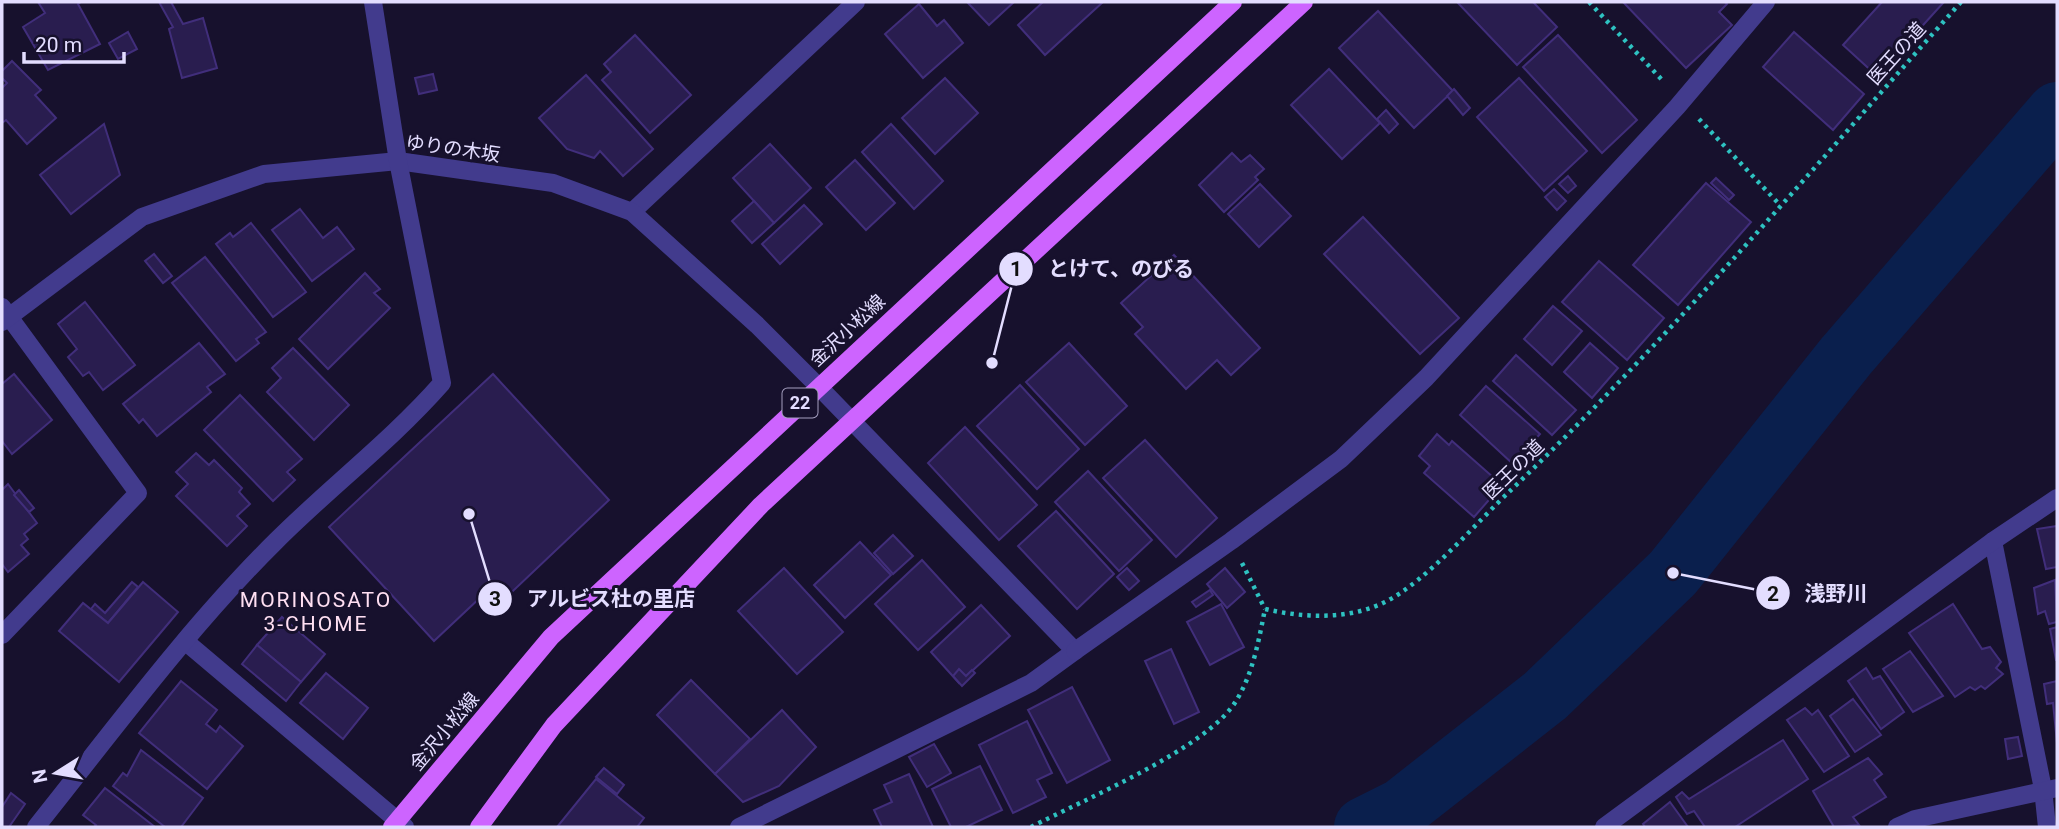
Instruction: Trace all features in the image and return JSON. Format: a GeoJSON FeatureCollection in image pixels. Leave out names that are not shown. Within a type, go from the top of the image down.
{"type":"FeatureCollection","features":[{"type":"Feature","properties":{"kind":"main road","name":"金沢小松線"},"geometry":{"type":"LineString","coordinates":[[398,825],[551,638],[818,386],[1233,2]]}},
{"type":"Feature","properties":{"kind":"main road","name":"22"},"geometry":{"type":"LineString","coordinates":[[479,827],[554,725],[761,505],[1304,2]]}},
{"type":"Feature","properties":{"kind":"street"},"geometry":{"type":"LineString","coordinates":[[36,827],[186,642],[275,541],[412,417],[442,383],[398,161],[373,2]]}},
{"type":"Feature","properties":{"kind":"street"},"geometry":{"type":"LineString","coordinates":[[632,212],[856,2]]}},
{"type":"Feature","properties":{"kind":"street"},"geometry":{"type":"LineString","coordinates":[[739,827],[1031,682],[1231,541],[1340,458],[1426,378],[1677,107],[1766,2]]}},
{"type":"Feature","properties":{"kind":"street","name":"ゆりの木坂"},"geometry":{"type":"LineString","coordinates":[[4,315],[142,217],[264,174],[398,161],[553,183],[632,212],[757,325],[1075,651]]}},
{"type":"Feature","properties":{"kind":"street"},"geometry":{"type":"LineString","coordinates":[[2,635],[138,493],[4,315]]}},
{"type":"Feature","properties":{"kind":"street"},"geometry":{"type":"LineString","coordinates":[[1604,827],[1993,541],[2057,498]]}},
{"type":"Feature","properties":{"kind":"street"},"geometry":{"type":"LineString","coordinates":[[1993,541],[2050,788],[2047,827]]}},
{"type":"Feature","properties":{"kind":"street"},"geometry":{"type":"LineString","coordinates":[[186,642],[398,825]]}},
{"type":"Feature","properties":{"kind":"street"},"geometry":{"type":"LineString","coordinates":[[1898,827],[1915,819],[2050,788]]}},
{"type":"Feature","properties":{"kind":"path","name":"医王の道"},"geometry":{"type":"LineString","coordinates":[[1265,609],[1313,615],[1358,612],[1405,591],[1601,404],[1693,306],[1961,2]]}},
{"type":"Feature","properties":{"kind":"path"},"geometry":{"type":"LineString","coordinates":[[1031,827],[1182,749],[1221,720],[1237,701],[1247,676],[1265,609],[1231,541]]}},
{"type":"Feature","properties":{"kind":"building"},"geometry":{"type":"Polygon","coordinates":[[[38,2],[81,2],[78,4],[100,44],[48,70],[23,27],[45,13],[38,2]]]}},
{"type":"Feature","properties":{"kind":"building"},"geometry":{"type":"Polygon","coordinates":[[[159,2],[171,2],[183,24],[203,18],[217,68],[182,78],[169,29],[173,27],[159,2]]]}},
{"type":"Feature","properties":{"kind":"building"},"geometry":{"type":"Polygon","coordinates":[[[967,2],[1014,2],[989,25],[967,2]]]}},
{"type":"Feature","properties":{"kind":"building"},"geometry":{"type":"Polygon","coordinates":[[[1043,2],[1103,2],[1045,55],[1018,25],[1043,2]]]}},
{"type":"Feature","properties":{"kind":"building"},"geometry":{"type":"Polygon","coordinates":[[[1457,2],[1533,2],[1557,27],[1517,65],[1457,2]]]}},
{"type":"Feature","properties":{"kind":"building"},"geometry":{"type":"Polygon","coordinates":[[[1623,2],[1725,2],[1727,4],[1719,12],[1732,25],[1686,68],[1623,2]]]}},
{"type":"Feature","properties":{"kind":"building"},"geometry":{"type":"Polygon","coordinates":[[[1882,2],[1944,2],[1877,76],[1843,45],[1882,2]]]}},
{"type":"Feature","properties":{"kind":"building"},"geometry":{"type":"Polygon","coordinates":[[[919,4],[937,26],[944,20],[963,43],[923,78],[885,34],[919,4]]]}},
{"type":"Feature","properties":{"kind":"building"},"geometry":{"type":"Polygon","coordinates":[[[1378,11],[1453,91],[1414,128],[1339,48],[1378,11]]]}},
{"type":"Feature","properties":{"kind":"building"},"geometry":{"type":"Polygon","coordinates":[[[128,32],[137,49],[118,59],[109,43],[128,32]]]}},
{"type":"Feature","properties":{"kind":"building"},"geometry":{"type":"Polygon","coordinates":[[[1794,32],[1864,94],[1833,130],[1763,67],[1794,32]]]}},
{"type":"Feature","properties":{"kind":"building"},"geometry":{"type":"Polygon","coordinates":[[[635,35],[691,95],[650,133],[602,80],[611,72],[604,64],[635,35]]]}},
{"type":"Feature","properties":{"kind":"building"},"geometry":{"type":"Polygon","coordinates":[[[1558,35],[1637,120],[1602,153],[1523,67],[1558,35]]]}},
{"type":"Feature","properties":{"kind":"building"},"geometry":{"type":"Polygon","coordinates":[[[12,61],[41,90],[35,95],[56,118],[27,144],[6,120],[2,123],[2,88],[7,83],[2,78],[2,71],[12,61]]]}},
{"type":"Feature","properties":{"kind":"building"},"geometry":{"type":"Polygon","coordinates":[[[1329,69],[1380,123],[1342,159],[1291,105],[1329,69]]]}},
{"type":"Feature","properties":{"kind":"building"},"geometry":{"type":"Polygon","coordinates":[[[433,74],[437,90],[419,94],[415,78],[433,74]]]}},
{"type":"Feature","properties":{"kind":"building"},"geometry":{"type":"Polygon","coordinates":[[[586,75],[653,149],[623,176],[600,151],[594,158],[567,149],[539,118],[586,75]]]}},
{"type":"Feature","properties":{"kind":"building"},"geometry":{"type":"Polygon","coordinates":[[[945,78],[978,113],[935,154],[902,118],[945,78]]]}},
{"type":"Feature","properties":{"kind":"building"},"geometry":{"type":"Polygon","coordinates":[[[1519,78],[1587,151],[1544,191],[1477,117],[1519,78]]]}},
{"type":"Feature","properties":{"kind":"building"},"geometry":{"type":"Polygon","coordinates":[[[1454,89],[1470,108],[1463,115],[1447,96],[1454,89]]]}},
{"type":"Feature","properties":{"kind":"building"},"geometry":{"type":"Polygon","coordinates":[[[1386,110],[1398,124],[1389,133],[1377,119],[1386,110]]]}},
{"type":"Feature","properties":{"kind":"building"},"geometry":{"type":"Polygon","coordinates":[[[104,124],[120,175],[71,214],[40,175],[104,124]]]}},
{"type":"Feature","properties":{"kind":"building"},"geometry":{"type":"Polygon","coordinates":[[[891,124],[943,181],[914,209],[862,152],[891,124]]]}},
{"type":"Feature","properties":{"kind":"building"},"geometry":{"type":"Polygon","coordinates":[[[770,144],[811,188],[774,223],[733,178],[770,144]]]}},
{"type":"Feature","properties":{"kind":"building"},"geometry":{"type":"Polygon","coordinates":[[[1232,153],[1241,162],[1250,155],[1264,169],[1255,177],[1258,180],[1224,212],[1199,185],[1232,153]]]}},
{"type":"Feature","properties":{"kind":"building"},"geometry":{"type":"Polygon","coordinates":[[[855,160],[895,203],[866,230],[826,187],[855,160]]]}},
{"type":"Feature","properties":{"kind":"building"},"geometry":{"type":"Polygon","coordinates":[[[1568,176],[1576,186],[1568,193],[1559,184],[1568,176]]]}},
{"type":"Feature","properties":{"kind":"building"},"geometry":{"type":"Polygon","coordinates":[[[1716,178],[1734,195],[1729,200],[1711,183],[1716,178]]]}},
{"type":"Feature","properties":{"kind":"building"},"geometry":{"type":"Polygon","coordinates":[[[1706,183],[1751,222],[1678,305],[1633,265],[1706,183]]]}},
{"type":"Feature","properties":{"kind":"building"},"geometry":{"type":"Polygon","coordinates":[[[1260,184],[1291,216],[1259,247],[1228,214],[1260,184]]]}},
{"type":"Feature","properties":{"kind":"building"},"geometry":{"type":"Polygon","coordinates":[[[1554,189],[1566,201],[1557,210],[1545,197],[1554,189]]]}},
{"type":"Feature","properties":{"kind":"building"},"geometry":{"type":"Polygon","coordinates":[[[754,201],[774,223],[752,243],[732,221],[754,201]]]}},
{"type":"Feature","properties":{"kind":"building"},"geometry":{"type":"Polygon","coordinates":[[[804,205],[822,224],[780,264],[762,244],[804,205]]]}},
{"type":"Feature","properties":{"kind":"building"},"geometry":{"type":"Polygon","coordinates":[[[300,209],[323,238],[337,227],[354,249],[312,281],[272,230],[300,209]]]}},
{"type":"Feature","properties":{"kind":"building"},"geometry":{"type":"Polygon","coordinates":[[[1363,217],[1459,318],[1420,354],[1324,254],[1363,217]]]}},
{"type":"Feature","properties":{"kind":"building"},"geometry":{"type":"Polygon","coordinates":[[[251,223],[306,292],[273,317],[216,244],[230,233],[233,237],[251,223]]]}},
{"type":"Feature","properties":{"kind":"building"},"geometry":{"type":"Polygon","coordinates":[[[154,254],[172,276],[163,283],[145,261],[154,254]]]}},
{"type":"Feature","properties":{"kind":"building"},"geometry":{"type":"Polygon","coordinates":[[[1174,255],[1260,348],[1231,375],[1217,360],[1186,389],[1135,334],[1143,327],[1121,303],[1174,255]]]}},
{"type":"Feature","properties":{"kind":"building"},"geometry":{"type":"Polygon","coordinates":[[[205,257],[266,332],[256,339],[259,343],[236,361],[172,283],[205,257]]]}},
{"type":"Feature","properties":{"kind":"building"},"geometry":{"type":"Polygon","coordinates":[[[1599,261],[1664,318],[1627,360],[1562,302],[1599,261]]]}},
{"type":"Feature","properties":{"kind":"building"},"geometry":{"type":"Polygon","coordinates":[[[365,273],[380,289],[374,293],[390,308],[328,369],[299,339],[365,273]]]}},
{"type":"Feature","properties":{"kind":"building"},"geometry":{"type":"Polygon","coordinates":[[[85,302],[135,365],[103,390],[89,372],[83,376],[68,357],[77,349],[58,324],[85,302]]]}},
{"type":"Feature","properties":{"kind":"building"},"geometry":{"type":"Polygon","coordinates":[[[1553,306],[1582,331],[1552,365],[1524,339],[1553,306]]]}},
{"type":"Feature","properties":{"kind":"building"},"geometry":{"type":"Polygon","coordinates":[[[199,343],[225,374],[207,387],[211,392],[157,436],[143,419],[139,423],[123,404],[199,343]]]}},
{"type":"Feature","properties":{"kind":"building"},"geometry":{"type":"Polygon","coordinates":[[[1069,343],[1127,406],[1085,445],[1026,382],[1069,343]]]}},
{"type":"Feature","properties":{"kind":"building"},"geometry":{"type":"Polygon","coordinates":[[[1590,343],[1618,368],[1592,398],[1564,372],[1590,343]]]}},
{"type":"Feature","properties":{"kind":"building"},"geometry":{"type":"Polygon","coordinates":[[[293,348],[349,405],[314,440],[267,392],[281,378],[272,368],[293,348]]]}},
{"type":"Feature","properties":{"kind":"building"},"geometry":{"type":"Polygon","coordinates":[[[1516,355],[1576,410],[1552,435],[1493,381],[1516,355]]]}},
{"type":"Feature","properties":{"kind":"building"},"geometry":{"type":"Polygon","coordinates":[[[14,374],[52,420],[12,454],[2,441],[2,384],[14,374]]]}},
{"type":"Feature","properties":{"kind":"building"},"geometry":{"type":"Polygon","coordinates":[[[493,374],[609,500],[495,608],[483,595],[434,641],[329,527],[493,374]]]}},
{"type":"Feature","properties":{"kind":"building"},"geometry":{"type":"Polygon","coordinates":[[[1020,385],[1079,449],[1037,489],[977,426],[1020,385]]]}},
{"type":"Feature","properties":{"kind":"building"},"geometry":{"type":"Polygon","coordinates":[[[1486,386],[1540,434],[1513,464],[1460,415],[1486,386]]]}},
{"type":"Feature","properties":{"kind":"building"},"geometry":{"type":"Polygon","coordinates":[[[240,395],[302,459],[287,472],[295,480],[273,501],[204,430],[240,395]]]}},
{"type":"Feature","properties":{"kind":"building"},"geometry":{"type":"Polygon","coordinates":[[[965,427],[1037,505],[999,540],[928,463],[965,427]]]}},
{"type":"Feature","properties":{"kind":"building"},"geometry":{"type":"Polygon","coordinates":[[[1437,434],[1449,445],[1452,441],[1502,485],[1474,517],[1424,473],[1430,466],[1419,456],[1437,434]]]}},
{"type":"Feature","properties":{"kind":"building"},"geometry":{"type":"Polygon","coordinates":[[[1145,440],[1217,518],[1176,557],[1103,478],[1145,440]]]}},
{"type":"Feature","properties":{"kind":"building"},"geometry":{"type":"Polygon","coordinates":[[[196,453],[209,465],[214,460],[242,488],[239,492],[250,504],[237,516],[247,526],[227,546],[176,496],[188,484],[176,472],[196,453]]]}},
{"type":"Feature","properties":{"kind":"building"},"geometry":{"type":"Polygon","coordinates":[[[1088,471],[1152,540],[1119,571],[1055,502],[1088,471]]]}},
{"type":"Feature","properties":{"kind":"building"},"geometry":{"type":"Polygon","coordinates":[[[8,484],[37,523],[24,534],[28,539],[21,545],[29,554],[8,572],[2,564],[2,490],[8,484]]]}},
{"type":"Feature","properties":{"kind":"building"},"geometry":{"type":"Polygon","coordinates":[[[19,490],[34,508],[29,512],[14,495],[19,490]]]}},
{"type":"Feature","properties":{"kind":"building"},"geometry":{"type":"Polygon","coordinates":[[[1056,511],[1114,574],[1077,609],[1018,546],[1056,511]]]}},
{"type":"Feature","properties":{"kind":"building"},"geometry":{"type":"Polygon","coordinates":[[[2057,526],[2057,567],[2046,569],[2037,529],[2057,526]]]}},
{"type":"Feature","properties":{"kind":"building"},"geometry":{"type":"Polygon","coordinates":[[[893,535],[913,556],[893,574],[874,553],[893,535]]]}},
{"type":"Feature","properties":{"kind":"building"},"geometry":{"type":"Polygon","coordinates":[[[860,542],[891,575],[845,618],[814,585],[860,542]]]}},
{"type":"Feature","properties":{"kind":"building"},"geometry":{"type":"Polygon","coordinates":[[[922,560],[965,607],[918,650],[875,604],[922,560]]]}},
{"type":"Feature","properties":{"kind":"building"},"geometry":{"type":"Polygon","coordinates":[[[784,568],[843,632],[797,674],[738,611],[784,568]]]}},
{"type":"Feature","properties":{"kind":"building"},"geometry":{"type":"Polygon","coordinates":[[[1127,568],[1139,581],[1129,590],[1117,577],[1127,568]]]}},
{"type":"Feature","properties":{"kind":"building"},"geometry":{"type":"Polygon","coordinates":[[[1225,568],[1245,592],[1227,608],[1207,584],[1225,568]]]}},
{"type":"Feature","properties":{"kind":"building"},"geometry":{"type":"Polygon","coordinates":[[[2055,580],[2057,622],[2049,624],[2045,611],[2038,614],[2034,588],[2055,580]]]}},
{"type":"Feature","properties":{"kind":"building"},"geometry":{"type":"Polygon","coordinates":[[[132,582],[138,587],[108,623],[91,609],[95,604],[105,613],[132,582]]]}},
{"type":"Feature","properties":{"kind":"building"},"geometry":{"type":"Polygon","coordinates":[[[143,582],[178,612],[119,682],[59,631],[83,603],[108,623],[143,582]]]}},
{"type":"Feature","properties":{"kind":"building"},"geometry":{"type":"Polygon","coordinates":[[[1210,590],[1213,595],[1196,607],[1192,602],[1210,590]]]}},
{"type":"Feature","properties":{"kind":"building"},"geometry":{"type":"Polygon","coordinates":[[[1221,604],[1244,647],[1210,665],[1187,622],[1221,604]]]}},
{"type":"Feature","properties":{"kind":"building"},"geometry":{"type":"Polygon","coordinates":[[[1953,604],[1982,649],[1990,647],[2001,662],[1996,668],[2003,674],[1985,689],[1981,686],[1975,690],[1970,687],[1955,697],[1909,633],[1953,604]]]}},
{"type":"Feature","properties":{"kind":"building"},"geometry":{"type":"Polygon","coordinates":[[[981,605],[1010,636],[959,683],[931,652],[981,605]]]}},
{"type":"Feature","properties":{"kind":"building"},"geometry":{"type":"Polygon","coordinates":[[[282,617],[325,654],[301,682],[257,645],[282,617]]]}},
{"type":"Feature","properties":{"kind":"building"},"geometry":{"type":"Polygon","coordinates":[[[2057,627],[2057,660],[2056,660],[2050,629],[2057,627]]]}},
{"type":"Feature","properties":{"kind":"building"},"geometry":{"type":"Polygon","coordinates":[[[257,645],[301,682],[286,701],[242,664],[257,645]]]}},
{"type":"Feature","properties":{"kind":"building"},"geometry":{"type":"Polygon","coordinates":[[[1171,649],[1199,712],[1174,724],[1145,661],[1171,649]]]}},
{"type":"Feature","properties":{"kind":"building"},"geometry":{"type":"Polygon","coordinates":[[[1910,651],[1943,696],[1913,712],[1883,669],[1910,651]]]}},
{"type":"Feature","properties":{"kind":"building"},"geometry":{"type":"Polygon","coordinates":[[[1866,668],[1873,679],[1880,676],[1904,712],[1881,729],[1848,681],[1866,668]]]}},
{"type":"Feature","properties":{"kind":"building"},"geometry":{"type":"Polygon","coordinates":[[[959,669],[966,676],[972,670],[975,673],[962,686],[953,676],[959,669]]]}},
{"type":"Feature","properties":{"kind":"building"},"geometry":{"type":"Polygon","coordinates":[[[326,673],[368,708],[343,739],[300,703],[326,673]]]}},
{"type":"Feature","properties":{"kind":"building"},"geometry":{"type":"Polygon","coordinates":[[[691,680],[750,739],[715,774],[657,715],[691,680]]]}},
{"type":"Feature","properties":{"kind":"building"},"geometry":{"type":"Polygon","coordinates":[[[181,681],[217,710],[206,724],[216,732],[220,726],[243,746],[207,789],[139,733],[181,681]]]}},
{"type":"Feature","properties":{"kind":"building"},"geometry":{"type":"Polygon","coordinates":[[[2057,681],[2057,743],[2053,703],[2047,704],[2044,684],[2057,681]]]}},
{"type":"Feature","properties":{"kind":"building"},"geometry":{"type":"Polygon","coordinates":[[[1072,687],[1110,760],[1067,783],[1028,710],[1072,687]]]}},
{"type":"Feature","properties":{"kind":"building"},"geometry":{"type":"Polygon","coordinates":[[[1853,699],[1881,735],[1855,752],[1830,716],[1853,699]]]}},
{"type":"Feature","properties":{"kind":"building"},"geometry":{"type":"Polygon","coordinates":[[[1805,708],[1812,715],[1818,710],[1849,756],[1824,772],[1787,720],[1805,708]]]}},
{"type":"Feature","properties":{"kind":"building"},"geometry":{"type":"Polygon","coordinates":[[[782,710],[816,747],[779,786],[743,802],[715,774],[782,710]]]}},
{"type":"Feature","properties":{"kind":"building"},"geometry":{"type":"Polygon","coordinates":[[[1027,721],[1052,773],[1037,780],[1046,797],[1013,813],[979,745],[1027,721]]]}},
{"type":"Feature","properties":{"kind":"building"},"geometry":{"type":"Polygon","coordinates":[[[2018,737],[2022,756],[2008,759],[2005,739],[2018,737]]]}},
{"type":"Feature","properties":{"kind":"building"},"geometry":{"type":"Polygon","coordinates":[[[1783,740],[1808,779],[1735,827],[1705,827],[1694,811],[1687,814],[1676,797],[1682,792],[1689,799],[1783,740]]]}},
{"type":"Feature","properties":{"kind":"building"},"geometry":{"type":"Polygon","coordinates":[[[934,744],[951,773],[927,787],[909,757],[934,744]]]}},
{"type":"Feature","properties":{"kind":"building"},"geometry":{"type":"Polygon","coordinates":[[[141,750],[203,798],[181,827],[165,827],[113,786],[123,773],[127,776],[141,750]]]}},
{"type":"Feature","properties":{"kind":"building"},"geometry":{"type":"Polygon","coordinates":[[[1868,758],[1882,774],[1874,780],[1886,797],[1853,817],[1859,825],[1834,827],[1813,791],[1868,758]]]}},
{"type":"Feature","properties":{"kind":"building"},"geometry":{"type":"Polygon","coordinates":[[[980,766],[1002,810],[966,827],[951,827],[932,789],[980,766]]]}},
{"type":"Feature","properties":{"kind":"building"},"geometry":{"type":"Polygon","coordinates":[[[604,768],[624,785],[617,794],[596,777],[604,768]]]}},
{"type":"Feature","properties":{"kind":"building"},"geometry":{"type":"Polygon","coordinates":[[[909,774],[933,827],[882,827],[874,810],[892,802],[884,785],[909,774]]]}},
{"type":"Feature","properties":{"kind":"building"},"geometry":{"type":"Polygon","coordinates":[[[596,779],[644,818],[637,827],[557,827],[596,779]]]}},
{"type":"Feature","properties":{"kind":"building"},"geometry":{"type":"Polygon","coordinates":[[[105,788],[155,827],[94,827],[96,825],[83,815],[105,788]]]}},
{"type":"Feature","properties":{"kind":"building"},"geometry":{"type":"Polygon","coordinates":[[[11,793],[25,804],[9,827],[2,827],[2,807],[11,793]]]}},
{"type":"Feature","properties":{"kind":"building"},"geometry":{"type":"Polygon","coordinates":[[[1670,802],[1688,827],[1645,827],[1643,824],[1670,802]]]}},
{"type":"Feature","properties":{"kind":"waterway"},"geometry":{"type":"LineString","coordinates":[[1364,827],[1402,808],[1545,696],[1673,573],[1846,356],[2057,112]]}},
{"type":"Feature","properties":{"kind":"place","name":"とけて、のびる"},"geometry":{"type":"Point","coordinates":[992,363]}},
{"type":"Feature","properties":{"kind":"place","name":"アルビス杜の里店"},"geometry":{"type":"Point","coordinates":[469,514]}},
{"type":"Feature","properties":{"kind":"place","name":"浅野川"},"geometry":{"type":"Point","coordinates":[1673,573]}},
{"type":"Feature","properties":{"kind":"district","name":"MORINOSATO 3-CHOME"},"geometry":{"type":"Point","coordinates":[316,612]}}]}
